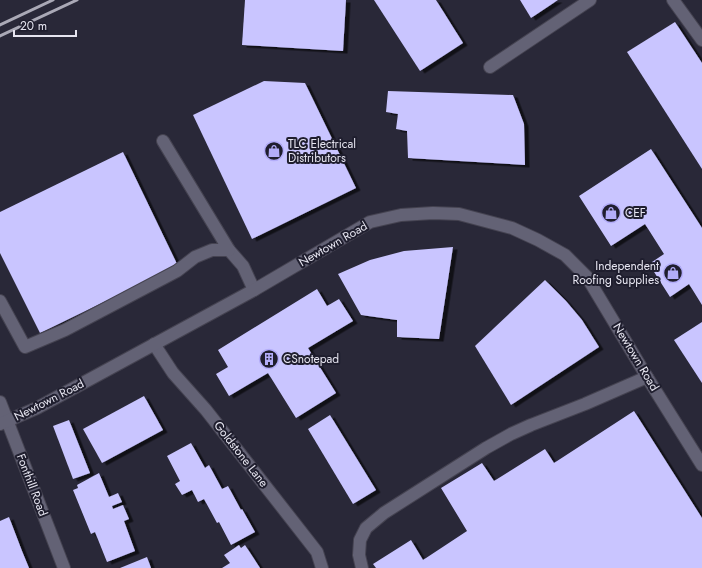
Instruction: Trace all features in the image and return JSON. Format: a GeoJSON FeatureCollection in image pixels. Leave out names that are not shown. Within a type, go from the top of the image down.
{"type":"FeatureCollection","features":[{"type":"Feature","properties":{"kind":"street"},"geometry":{"type":"LineString","coordinates":[[490,67],[590,0]]}},
{"type":"Feature","properties":{"kind":"street"},"geometry":{"type":"LineString","coordinates":[[673,0],[702,40]]}},
{"type":"Feature","properties":{"kind":"street"},"geometry":{"type":"LineString","coordinates":[[164,141],[229,250],[243,266],[254,290]]}},
{"type":"Feature","properties":{"kind":"street","name":"Newtown Road"},"geometry":{"type":"LineString","coordinates":[[4,422],[37,408],[254,290],[370,222],[402,215],[432,213],[459,214],[512,228],[538,240],[565,255],[587,277],[702,465]]}},
{"type":"Feature","properties":{"kind":"street"},"geometry":{"type":"LineString","coordinates":[[0,301],[25,347],[65,330],[177,271],[195,257],[212,250],[229,250]]}},
{"type":"Feature","properties":{"kind":"street","name":"Goldstone Lane"},"geometry":{"type":"LineString","coordinates":[[154,344],[173,373],[206,410],[317,552],[322,568]]}},
{"type":"Feature","properties":{"kind":"street"},"geometry":{"type":"LineString","coordinates":[[362,568],[360,540],[366,528],[390,509],[486,448],[511,434],[647,377]]}},
{"type":"Feature","properties":{"kind":"street","name":"Fonthill Road"},"geometry":{"type":"LineString","coordinates":[[0,402],[4,422],[64,568]]}},
{"type":"Feature","properties":{"kind":"building"},"geometry":{"type":"Polygon","coordinates":[[[245,0],[346,0],[343,51],[242,45],[245,0]]]}},
{"type":"Feature","properties":{"kind":"building"},"geometry":{"type":"Polygon","coordinates":[[[374,0],[436,0],[463,43],[420,71],[374,0]]]}},
{"type":"Feature","properties":{"kind":"building"},"geometry":{"type":"Polygon","coordinates":[[[520,0],[558,0],[531,18],[520,0]]]}},
{"type":"Feature","properties":{"kind":"building"},"geometry":{"type":"Polygon","coordinates":[[[675,22],[702,63],[702,169],[627,52],[675,22]]]}},
{"type":"Feature","properties":{"kind":"building","name":"TLC Electrical Distributors"},"geometry":{"type":"Polygon","coordinates":[[[264,81],[305,83],[356,188],[252,239],[193,115],[264,81]]]}},
{"type":"Feature","properties":{"kind":"building"},"geometry":{"type":"Polygon","coordinates":[[[388,91],[513,95],[524,124],[525,165],[408,158],[407,131],[396,129],[398,114],[386,112],[388,91]]]}},
{"type":"Feature","properties":{"kind":"building"},"geometry":{"type":"Polygon","coordinates":[[[651,149],[702,228],[702,305],[689,284],[670,297],[649,264],[664,254],[645,224],[611,246],[579,196],[651,149]]]}},
{"type":"Feature","properties":{"kind":"building"},"geometry":{"type":"Polygon","coordinates":[[[123,152],[178,266],[40,333],[0,253],[0,212],[123,152]]]}},
{"type":"Feature","properties":{"kind":"building"},"geometry":{"type":"Polygon","coordinates":[[[453,247],[439,339],[397,337],[397,320],[361,315],[338,274],[370,260],[404,251],[453,247]]]}},
{"type":"Feature","properties":{"kind":"building"},"geometry":{"type":"Polygon","coordinates":[[[545,280],[582,320],[599,347],[511,405],[475,346],[545,280]]]}},
{"type":"Feature","properties":{"kind":"building","name":"CSnotepad"},"geometry":{"type":"Polygon","coordinates":[[[317,289],[327,306],[339,299],[353,321],[308,348],[336,393],[296,418],[268,373],[229,396],[216,374],[228,367],[218,350],[317,289]]]}},
{"type":"Feature","properties":{"kind":"building"},"geometry":{"type":"Polygon","coordinates":[[[702,322],[702,383],[674,340],[702,322]]]}},
{"type":"Feature","properties":{"kind":"building"},"geometry":{"type":"Polygon","coordinates":[[[144,396],[163,430],[102,463],[83,429],[144,396]]]}},
{"type":"Feature","properties":{"kind":"building"},"geometry":{"type":"Polygon","coordinates":[[[634,411],[702,518],[702,568],[376,568],[373,564],[411,540],[423,560],[467,531],[441,488],[482,463],[494,481],[545,449],[554,463],[634,411]]]}},
{"type":"Feature","properties":{"kind":"building"},"geometry":{"type":"Polygon","coordinates":[[[330,415],[376,490],[353,504],[308,429],[330,415]]]}},
{"type":"Feature","properties":{"kind":"building"},"geometry":{"type":"Polygon","coordinates":[[[69,420],[90,473],[73,479],[53,426],[69,420]]]}},
{"type":"Feature","properties":{"kind":"building"},"geometry":{"type":"Polygon","coordinates":[[[191,443],[205,468],[209,465],[222,489],[228,486],[255,532],[231,545],[219,522],[217,523],[204,499],[198,502],[192,490],[182,495],[175,484],[180,481],[167,456],[191,443]]]}},
{"type":"Feature","properties":{"kind":"building"},"geometry":{"type":"Polygon","coordinates":[[[99,473],[109,497],[118,493],[122,502],[112,506],[113,509],[123,505],[129,519],[124,521],[135,551],[107,562],[95,532],[91,534],[73,490],[78,488],[77,485],[99,473]]]}},
{"type":"Feature","properties":{"kind":"building"},"geometry":{"type":"Polygon","coordinates":[[[9,517],[29,568],[0,568],[0,521],[9,517]]]}},
{"type":"Feature","properties":{"kind":"building"},"geometry":{"type":"Polygon","coordinates":[[[239,545],[241,548],[245,545],[260,568],[222,568],[230,563],[224,555],[239,545]]]}},
{"type":"Feature","properties":{"kind":"building"},"geometry":{"type":"Polygon","coordinates":[[[147,557],[151,568],[120,568],[147,557]]]}},
{"type":"Feature","properties":{"kind":"railway"},"geometry":{"type":"LineString","coordinates":[[0,25],[53,0]]}},
{"type":"Feature","properties":{"kind":"railway"},"geometry":{"type":"LineString","coordinates":[[0,36],[77,0]]}},
{"type":"Feature","properties":{"kind":"place","name":"TLC Electrical Distributors"},"geometry":{"type":"Point","coordinates":[274,151]}},
{"type":"Feature","properties":{"kind":"place","name":"CEF"},"geometry":{"type":"Point","coordinates":[611,213]}},
{"type":"Feature","properties":{"kind":"place","name":"Independent Roofing Supplies"},"geometry":{"type":"Point","coordinates":[673,273]}},
{"type":"Feature","properties":{"kind":"place","name":"CSnotepad"},"geometry":{"type":"Point","coordinates":[269,359]}}]}
